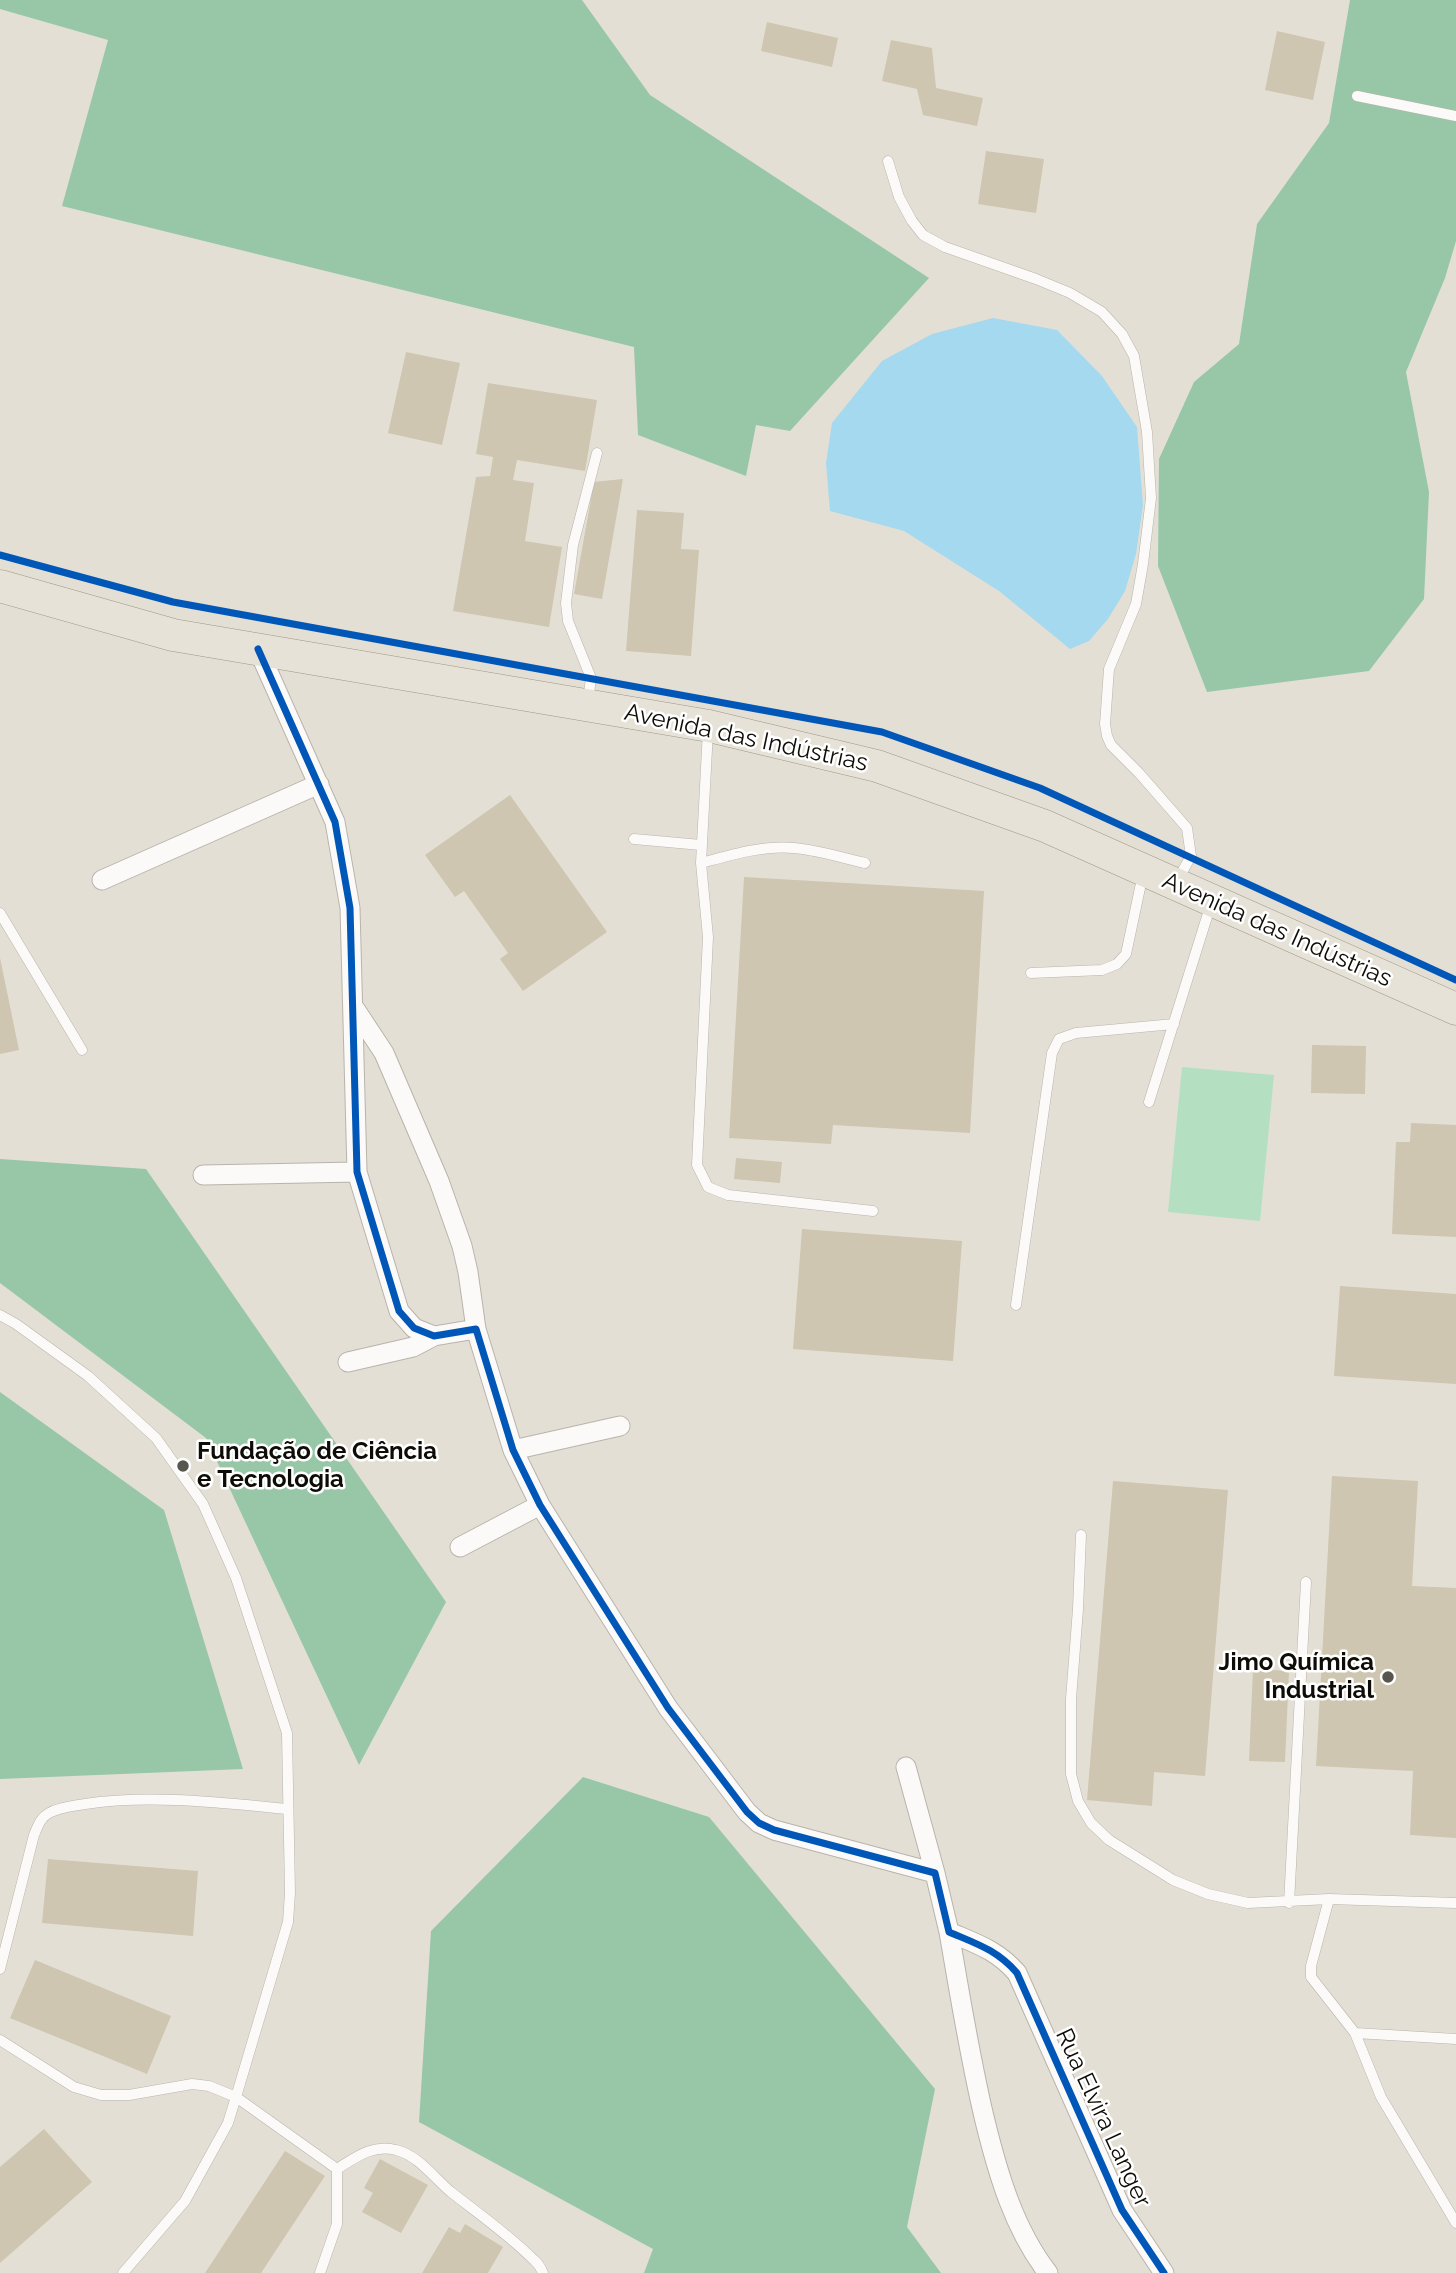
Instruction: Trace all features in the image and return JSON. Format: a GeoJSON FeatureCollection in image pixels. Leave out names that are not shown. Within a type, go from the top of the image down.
{"type":"FeatureCollection","features":[{"type":"Feature","properties":{"kind":"main road","name":"Avenida das Indústrias"},"geometry":{"type":"LineString","coordinates":[[0,586],[173,635],[709,726],[877,766],[1045,826],[1456,1009]]}},
{"type":"Feature","properties":{"kind":"street"},"geometry":{"type":"LineString","coordinates":[[258,649],[335,822],[350,908],[357,1172],[399,1311],[414,1328],[434,1336]]}},
{"type":"Feature","properties":{"kind":"street"},"geometry":{"type":"LineString","coordinates":[[102,880],[319,784]]}},
{"type":"Feature","properties":{"kind":"street"},"geometry":{"type":"LineString","coordinates":[[354,1008],[384,1053],[439,1181],[465,1259],[476,1329],[513,1450],[540,1505],[668,1708],[747,1812],[759,1823],[775,1830],[935,1873]]}},
{"type":"Feature","properties":{"kind":"street"},"geometry":{"type":"LineString","coordinates":[[203,1175],[357,1172]]}},
{"type":"Feature","properties":{"kind":"street"},"geometry":{"type":"LineString","coordinates":[[348,1363],[413,1347],[434,1336],[476,1329]]}},
{"type":"Feature","properties":{"kind":"street"},"geometry":{"type":"LineString","coordinates":[[513,1450],[620,1426]]}},
{"type":"Feature","properties":{"kind":"street"},"geometry":{"type":"LineString","coordinates":[[460,1547],[540,1505]]}},
{"type":"Feature","properties":{"kind":"street"},"geometry":{"type":"LineString","coordinates":[[906,1768],[949,1932],[972,2067],[997,2169],[1019,2226],[1048,2273]]}},
{"type":"Feature","properties":{"kind":"street","name":"Rua Elvira Langer"},"geometry":{"type":"LineString","coordinates":[[949,1932],[991,1950],[1004,1958],[1017,1973],[1122,2210],[1164,2273]]}},
{"type":"Feature","properties":{"kind":"lane"},"geometry":{"type":"LineString","coordinates":[[1357,96],[1456,116]]}},
{"type":"Feature","properties":{"kind":"lane"},"geometry":{"type":"LineString","coordinates":[[888,161],[899,197],[923,235],[945,247],[1070,293],[1102,313],[1122,334],[1134,356],[1147,432],[1151,498],[1136,604],[1109,669],[1105,724],[1111,745],[1186,828],[1191,856],[1175,884]]}},
{"type":"Feature","properties":{"kind":"lane"},"geometry":{"type":"LineString","coordinates":[[587,705],[591,678],[568,621],[566,603],[573,545],[597,453]]}},
{"type":"Feature","properties":{"kind":"lane"},"geometry":{"type":"LineString","coordinates":[[709,726],[701,845],[708,937],[697,1165],[708,1187],[728,1195],[873,1211]]}},
{"type":"Feature","properties":{"kind":"lane"},"geometry":{"type":"LineString","coordinates":[[634,839],[701,845]]}},
{"type":"Feature","properties":{"kind":"lane"},"geometry":{"type":"LineString","coordinates":[[701,863],[776,847],[796,848],[865,863]]}},
{"type":"Feature","properties":{"kind":"lane"},"geometry":{"type":"LineString","coordinates":[[1031,973],[1102,970],[1117,964],[1126,954],[1144,870]]}},
{"type":"Feature","properties":{"kind":"lane"},"geometry":{"type":"LineString","coordinates":[[1149,1102],[1212,901]]}},
{"type":"Feature","properties":{"kind":"lane"},"geometry":{"type":"LineString","coordinates":[[0,913],[82,1050]]}},
{"type":"Feature","properties":{"kind":"lane"},"geometry":{"type":"LineString","coordinates":[[1016,1305],[1052,1053],[1059,1039],[1076,1033],[1174,1024]]}},
{"type":"Feature","properties":{"kind":"lane"},"geometry":{"type":"LineString","coordinates":[[0,1315],[88,1376],[156,1438],[203,1504],[236,1578],[287,1733],[290,1893],[288,1922],[228,2123],[185,2201],[123,2273]]}},
{"type":"Feature","properties":{"kind":"lane"},"geometry":{"type":"LineString","coordinates":[[1081,1535],[1079,1609],[1071,1699],[1071,1774],[1078,1801],[1091,1824],[1109,1840],[1173,1880],[1208,1894],[1248,1903],[1329,1899],[1456,1903]]}},
{"type":"Feature","properties":{"kind":"lane"},"geometry":{"type":"LineString","coordinates":[[1289,1903],[1306,1582]]}},
{"type":"Feature","properties":{"kind":"lane"},"geometry":{"type":"LineString","coordinates":[[0,1969],[34,1835],[41,1820],[50,1813],[67,1807],[113,1800],[222,1803],[288,1809]]}},
{"type":"Feature","properties":{"kind":"lane"},"geometry":{"type":"LineString","coordinates":[[1329,1899],[1311,1966],[1311,1977],[1354,2033],[1381,2097],[1456,2222]]}},
{"type":"Feature","properties":{"kind":"lane"},"geometry":{"type":"LineString","coordinates":[[1354,2033],[1456,2039]]}},
{"type":"Feature","properties":{"kind":"lane"},"geometry":{"type":"LineString","coordinates":[[0,2040],[74,2087],[101,2095],[129,2095],[192,2084],[209,2086],[236,2096],[337,2169]]}},
{"type":"Feature","properties":{"kind":"lane"},"geometry":{"type":"LineString","coordinates":[[337,2169],[363,2152],[382,2147],[399,2150],[414,2158],[537,2262],[543,2273]]}},
{"type":"Feature","properties":{"kind":"lane"},"geometry":{"type":"LineString","coordinates":[[320,2273],[337,2224],[337,2169]]}},
{"type":"Feature","properties":{"kind":"green space"},"geometry":{"type":"Polygon","coordinates":[[[0,0],[582,0],[650,95],[929,278],[790,431],[756,425],[746,476],[638,435],[634,347],[62,206],[108,40],[0,9],[0,0]]]}},
{"type":"Feature","properties":{"kind":"green space"},"geometry":{"type":"Polygon","coordinates":[[[1350,0],[1456,0],[1456,241],[1445,278],[1406,372],[1429,492],[1424,599],[1369,671],[1207,692],[1158,566],[1159,459],[1194,382],[1239,344],[1257,224],[1329,123],[1350,0]]]}},
{"type":"Feature","properties":{"kind":"green space"},"geometry":{"type":"Polygon","coordinates":[[[1182,1067],[1274,1075],[1260,1221],[1168,1212],[1182,1067]]]}},
{"type":"Feature","properties":{"kind":"green space"},"geometry":{"type":"Polygon","coordinates":[[[0,1159],[146,1169],[446,1602],[359,1765],[206,1438],[0,1283],[0,1159]]]}},
{"type":"Feature","properties":{"kind":"green space"},"geometry":{"type":"Polygon","coordinates":[[[0,1392],[164,1510],[243,1769],[0,1779],[0,1392]]]}},
{"type":"Feature","properties":{"kind":"green space"},"geometry":{"type":"Polygon","coordinates":[[[583,1777],[709,1817],[935,2089],[907,2227],[941,2273],[644,2273],[653,2249],[419,2122],[431,1931],[583,1777]]]}},
{"type":"Feature","properties":{"kind":"water"},"geometry":{"type":"Polygon","coordinates":[[[993,318],[1057,330],[1102,376],[1137,427],[1143,505],[1136,554],[1125,591],[1108,619],[1089,641],[1070,649],[999,591],[904,531],[830,511],[826,463],[832,423],[882,361],[932,334],[993,318]]]}},
{"type":"Feature","properties":{"kind":"building"},"geometry":{"type":"Polygon","coordinates":[[[767,22],[838,38],[832,67],[761,51],[767,22]]]}},
{"type":"Feature","properties":{"kind":"building"},"geometry":{"type":"Polygon","coordinates":[[[1277,31],[1325,42],[1313,100],[1265,90],[1277,31]]]}},
{"type":"Feature","properties":{"kind":"building"},"geometry":{"type":"Polygon","coordinates":[[[891,40],[932,48],[936,88],[983,98],[977,126],[923,115],[917,89],[882,81],[891,40]]]}},
{"type":"Feature","properties":{"kind":"building"},"geometry":{"type":"Polygon","coordinates":[[[986,151],[1044,159],[1036,213],[978,204],[986,151]]]}},
{"type":"Feature","properties":{"kind":"building"},"geometry":{"type":"Polygon","coordinates":[[[406,352],[460,363],[442,445],[388,433],[406,352]]]}},
{"type":"Feature","properties":{"kind":"building"},"geometry":{"type":"Polygon","coordinates":[[[488,383],[597,400],[585,471],[517,460],[513,480],[534,483],[525,541],[562,547],[549,627],[453,611],[476,477],[490,476],[493,457],[476,454],[488,383]]]}},
{"type":"Feature","properties":{"kind":"building"},"geometry":{"type":"Polygon","coordinates":[[[623,479],[602,599],[574,594],[594,482],[623,479]]]}},
{"type":"Feature","properties":{"kind":"building"},"geometry":{"type":"Polygon","coordinates":[[[637,510],[684,513],[681,549],[699,550],[691,656],[626,651],[637,510]]]}},
{"type":"Feature","properties":{"kind":"building"},"geometry":{"type":"Polygon","coordinates":[[[510,795],[607,932],[523,991],[500,959],[508,953],[464,891],[455,897],[425,855],[510,795]]]}},
{"type":"Feature","properties":{"kind":"building"},"geometry":{"type":"Polygon","coordinates":[[[744,877],[984,891],[970,1133],[833,1125],[831,1144],[729,1138],[744,877]]]}},
{"type":"Feature","properties":{"kind":"building"},"geometry":{"type":"Polygon","coordinates":[[[0,958],[19,1050],[0,1054],[0,958]]]}},
{"type":"Feature","properties":{"kind":"building"},"geometry":{"type":"Polygon","coordinates":[[[1312,1045],[1366,1046],[1365,1094],[1311,1093],[1312,1045]]]}},
{"type":"Feature","properties":{"kind":"building"},"geometry":{"type":"Polygon","coordinates":[[[1411,1123],[1456,1125],[1456,1237],[1392,1234],[1396,1142],[1410,1142],[1411,1123]]]}},
{"type":"Feature","properties":{"kind":"building"},"geometry":{"type":"Polygon","coordinates":[[[736,1158],[782,1162],[780,1183],[734,1179],[736,1158]]]}},
{"type":"Feature","properties":{"kind":"building"},"geometry":{"type":"Polygon","coordinates":[[[802,1229],[962,1241],[953,1361],[793,1349],[802,1229]]]}},
{"type":"Feature","properties":{"kind":"building"},"geometry":{"type":"Polygon","coordinates":[[[1340,1286],[1456,1294],[1456,1384],[1334,1376],[1340,1286]]]}},
{"type":"Feature","properties":{"kind":"building","name":"Jimo Química Industrial"},"geometry":{"type":"Polygon","coordinates":[[[1332,1476],[1418,1481],[1412,1586],[1456,1588],[1456,1838],[1410,1835],[1413,1771],[1316,1766],[1332,1476]]]}},
{"type":"Feature","properties":{"kind":"building"},"geometry":{"type":"Polygon","coordinates":[[[1113,1481],[1228,1490],[1205,1776],[1154,1772],[1152,1806],[1087,1800],[1113,1481]]]}},
{"type":"Feature","properties":{"kind":"building"},"geometry":{"type":"Polygon","coordinates":[[[1253,1669],[1289,1671],[1285,1762],[1249,1761],[1253,1669]]]}},
{"type":"Feature","properties":{"kind":"building"},"geometry":{"type":"Polygon","coordinates":[[[48,1859],[198,1871],[193,1936],[42,1923],[48,1859]]]}},
{"type":"Feature","properties":{"kind":"building"},"geometry":{"type":"Polygon","coordinates":[[[35,1960],[171,2016],[147,2074],[10,2018],[35,1960]]]}},
{"type":"Feature","properties":{"kind":"building"},"geometry":{"type":"Polygon","coordinates":[[[44,2129],[92,2182],[0,2263],[0,2167],[44,2129]]]}},
{"type":"Feature","properties":{"kind":"building"},"geometry":{"type":"Polygon","coordinates":[[[285,2151],[325,2176],[261,2273],[205,2273],[285,2151]]]}},
{"type":"Feature","properties":{"kind":"building"},"geometry":{"type":"Polygon","coordinates":[[[380,2159],[428,2185],[401,2233],[362,2212],[373,2193],[364,2188],[380,2159]]]}},
{"type":"Feature","properties":{"kind":"building"},"geometry":{"type":"Polygon","coordinates":[[[465,2224],[503,2247],[488,2273],[422,2273],[449,2227],[460,2233],[465,2224]]]}},
{"type":"Feature","properties":{"kind":"cycle path"},"geometry":{"type":"LineString","coordinates":[[0,555],[173,602],[882,732],[1040,788],[1456,980]]}},
{"type":"Feature","properties":{"kind":"cycle path"},"geometry":{"type":"LineString","coordinates":[[258,649],[335,822],[350,908],[357,1172],[399,1311],[414,1328],[434,1336],[476,1329],[513,1450],[540,1505],[668,1708],[747,1812],[759,1823],[774,1830],[935,1873],[949,1932],[994,1953],[1017,1973],[1122,2210],[1164,2273]]}},
{"type":"Feature","properties":{"kind":"place","name":"Fundação de Ciência e Tecnologia"},"geometry":{"type":"Point","coordinates":[183,1466]}},
{"type":"Feature","properties":{"kind":"place","name":"Jimo Química Industrial"},"geometry":{"type":"Point","coordinates":[1388,1677]}}]}
